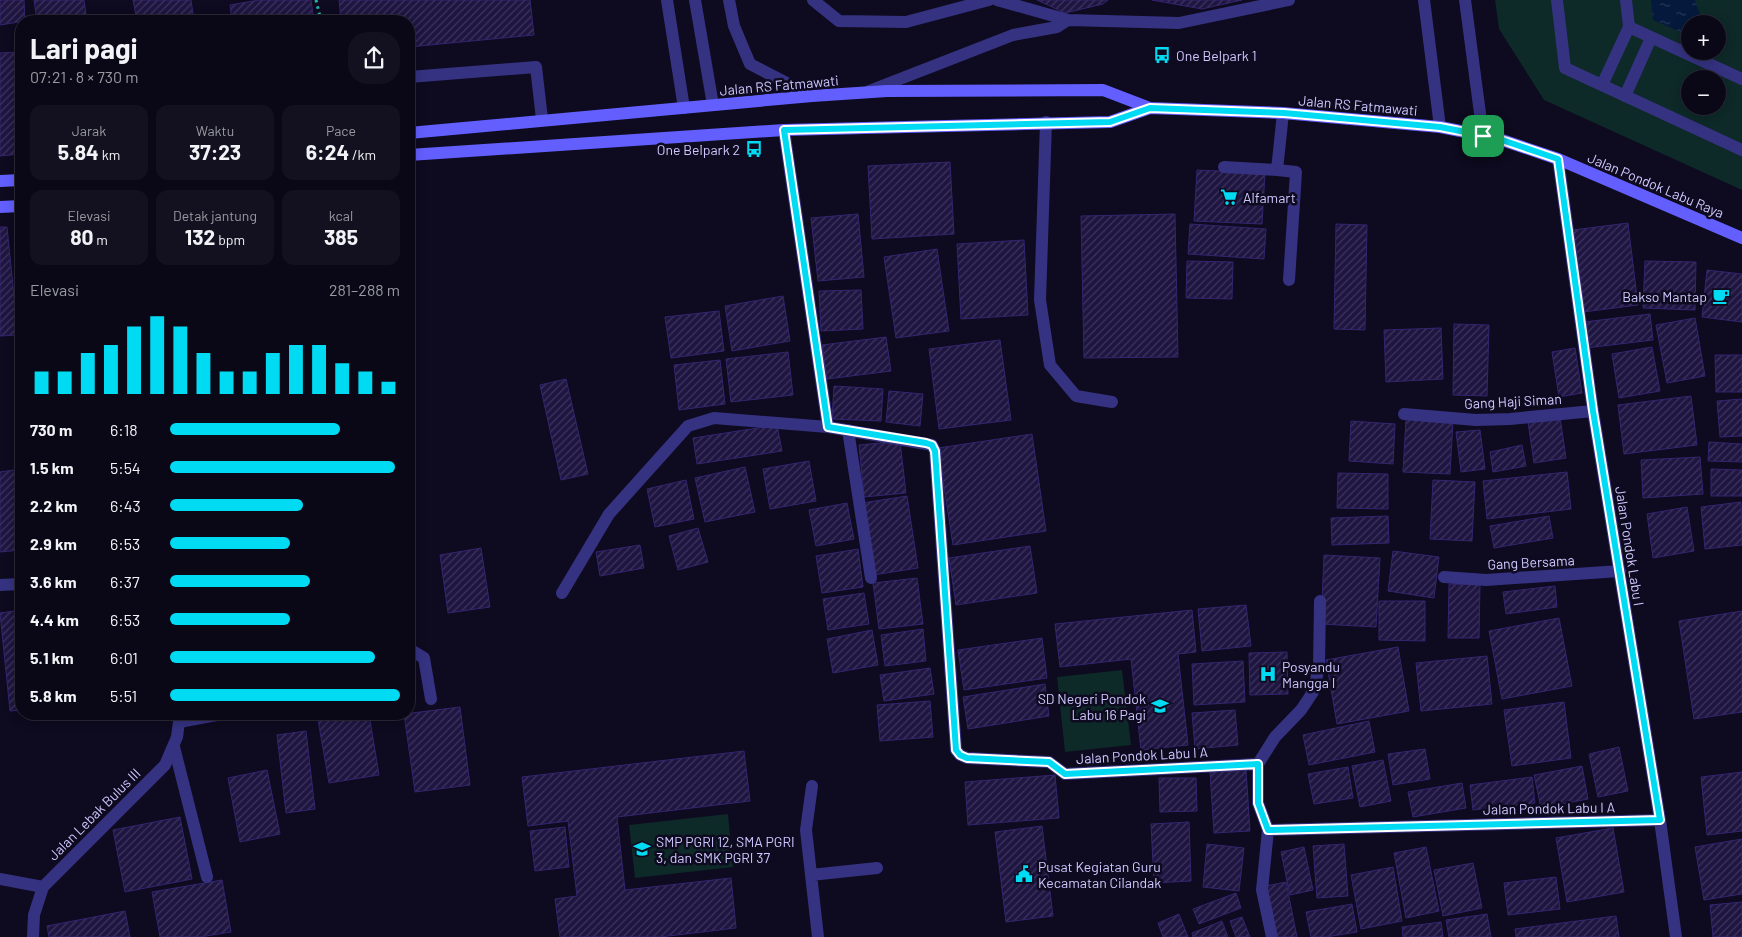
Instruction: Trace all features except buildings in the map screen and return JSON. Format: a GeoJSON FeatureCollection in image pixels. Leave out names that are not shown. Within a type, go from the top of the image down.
{"type":"FeatureCollection","features":[{"type":"Feature","properties":{"kind":"main road","name":"Jalan RS Fatmawati"},"geometry":{"type":"LineString","coordinates":[[415,132],[542,119],[866,92],[1103,90],[1150,108],[1284,113],[1440,127],[1483,136],[1558,159]]}},
{"type":"Feature","properties":{"kind":"main road","name":"Jalan RS Fatmawati"},"geometry":{"type":"LineString","coordinates":[[415,155],[784,130],[1046,122],[1110,122],[1150,108]]}},
{"type":"Feature","properties":{"kind":"main road","name":"Jalan Pondok Labu Raya"},"geometry":{"type":"LineString","coordinates":[[1558,159],[1742,238]]}},
{"type":"Feature","properties":{"kind":"main road"},"geometry":{"type":"LineString","coordinates":[[0,181],[15,180]]}},
{"type":"Feature","properties":{"kind":"main road"},"geometry":{"type":"LineString","coordinates":[[0,207],[15,206]]}},
{"type":"Feature","properties":{"kind":"street"},"geometry":{"type":"LineString","coordinates":[[667,0],[684,108]]}},
{"type":"Feature","properties":{"kind":"street"},"geometry":{"type":"LineString","coordinates":[[695,0],[713,105]]}},
{"type":"Feature","properties":{"kind":"street"},"geometry":{"type":"LineString","coordinates":[[729,0],[734,26],[750,64],[812,96]]}},
{"type":"Feature","properties":{"kind":"street"},"geometry":{"type":"LineString","coordinates":[[814,0],[839,21],[906,22],[989,0]]}},
{"type":"Feature","properties":{"kind":"street"},"geometry":{"type":"LineString","coordinates":[[997,0],[1068,20],[1179,23],[1289,0]]}},
{"type":"Feature","properties":{"kind":"street"},"geometry":{"type":"LineString","coordinates":[[1424,0],[1440,127]]}},
{"type":"Feature","properties":{"kind":"street"},"geometry":{"type":"LineString","coordinates":[[1465,0],[1483,136]]}},
{"type":"Feature","properties":{"kind":"street"},"geometry":{"type":"LineString","coordinates":[[1557,0],[1565,68],[1742,150]]}},
{"type":"Feature","properties":{"kind":"street"},"geometry":{"type":"LineString","coordinates":[[1602,85],[1629,27],[1626,0]]}},
{"type":"Feature","properties":{"kind":"street"},"geometry":{"type":"LineString","coordinates":[[866,92],[1004,38],[1057,27],[1068,20]]}},
{"type":"Feature","properties":{"kind":"street"},"geometry":{"type":"LineString","coordinates":[[1629,27],[1742,79]]}},
{"type":"Feature","properties":{"kind":"street"},"geometry":{"type":"LineString","coordinates":[[1625,96],[1651,38]]}},
{"type":"Feature","properties":{"kind":"street"},"geometry":{"type":"LineString","coordinates":[[415,77],[536,67],[542,119]]}},
{"type":"Feature","properties":{"kind":"street"},"geometry":{"type":"LineString","coordinates":[[1277,170],[1284,113]]}},
{"type":"Feature","properties":{"kind":"street"},"geometry":{"type":"LineString","coordinates":[[1046,122],[1040,300],[1050,365],[1076,396],[1112,402]]}},
{"type":"Feature","properties":{"kind":"street"},"geometry":{"type":"LineString","coordinates":[[784,130],[828,427]]}},
{"type":"Feature","properties":{"kind":"street","name":"Jalan Pondok Labu I"},"geometry":{"type":"LineString","coordinates":[[1558,159],[1593,411],[1660,820],[1676,937]]}},
{"type":"Feature","properties":{"kind":"street"},"geometry":{"type":"LineString","coordinates":[[1224,167],[1296,172],[1289,280]]}},
{"type":"Feature","properties":{"kind":"street","name":"Gang Haji Siman"},"geometry":{"type":"LineString","coordinates":[[1404,414],[1476,420],[1593,411]]}},
{"type":"Feature","properties":{"kind":"street","name":"Jalan Pondok Labu I A"},"geometry":{"type":"LineString","coordinates":[[562,593],[610,514],[688,426],[714,418],[828,427],[926,443],[932,445],[935,451],[956,750],[960,755],[967,758],[1049,762],[1065,774],[1258,764]]}},
{"type":"Feature","properties":{"kind":"street"},"geometry":{"type":"LineString","coordinates":[[848,430],[871,578]]}},
{"type":"Feature","properties":{"kind":"street","name":"Gang Bersama"},"geometry":{"type":"LineString","coordinates":[[1444,577],[1486,580],[1620,572]]}},
{"type":"Feature","properties":{"kind":"street"},"geometry":{"type":"LineString","coordinates":[[0,585],[15,584]]}},
{"type":"Feature","properties":{"kind":"street"},"geometry":{"type":"LineString","coordinates":[[1272,937],[1262,890],[1268,830],[1258,803],[1258,764],[1275,737],[1301,710],[1313,692],[1319,667],[1320,601]]}},
{"type":"Feature","properties":{"kind":"street"},"geometry":{"type":"LineString","coordinates":[[415,653],[424,658],[431,699]]}},
{"type":"Feature","properties":{"kind":"street","name":"Jalan Lebak Bulus III"},"geometry":{"type":"LineString","coordinates":[[33,937],[34,915],[43,888],[164,764],[174,748],[180,720]]}},
{"type":"Feature","properties":{"kind":"street"},"geometry":{"type":"LineString","coordinates":[[174,748],[207,877]]}},
{"type":"Feature","properties":{"kind":"street"},"geometry":{"type":"LineString","coordinates":[[812,786],[806,830],[818,937]]}},
{"type":"Feature","properties":{"kind":"street","name":"Jalan Pondok Labu I A"},"geometry":{"type":"LineString","coordinates":[[1268,830],[1660,820]]}},
{"type":"Feature","properties":{"kind":"street"},"geometry":{"type":"LineString","coordinates":[[811,875],[877,868]]}},
{"type":"Feature","properties":{"kind":"street"},"geometry":{"type":"LineString","coordinates":[[0,879],[43,888]]}},
{"type":"Feature","properties":{"kind":"path"},"geometry":{"type":"LineString","coordinates":[[316,0],[320,15]]}},
{"type":"Feature","properties":{"kind":"green space"},"geometry":{"type":"Polygon","coordinates":[[[1495,0],[1742,0],[1742,190],[1544,100],[1499,29],[1495,0]]]}},
{"type":"Feature","properties":{"kind":"green space"},"geometry":{"type":"Polygon","coordinates":[[[1122,670],[1131,745],[1065,752],[1057,677],[1122,670]]]}},
{"type":"Feature","properties":{"kind":"green space"},"geometry":{"type":"Polygon","coordinates":[[[728,814],[733,867],[635,878],[629,825],[728,814]]]}},
{"type":"Feature","properties":{"kind":"water"},"geometry":{"type":"Polygon","coordinates":[[[1651,0],[1695,0],[1700,15],[1681,15],[1681,32],[1653,20],[1651,0]]]}},
{"type":"Feature","properties":{"kind":"place","name":"One Belpark 1"},"geometry":{"type":"Point","coordinates":[1162,55]}},
{"type":"Feature","properties":{"kind":"place","name":"One Belpark 2"},"geometry":{"type":"Point","coordinates":[754,149]}},
{"type":"Feature","properties":{"kind":"place","name":"Alfamart"},"geometry":{"type":"Point","coordinates":[1229,197]}},
{"type":"Feature","properties":{"kind":"place","name":"Bakso Mantap"},"geometry":{"type":"Point","coordinates":[1721,296]}},
{"type":"Feature","properties":{"kind":"place","name":"Posyandu Mangga I"},"geometry":{"type":"Point","coordinates":[1268,674]}},
{"type":"Feature","properties":{"kind":"place","name":"SD Negeri Pondok Labu 16 Pagi"},"geometry":{"type":"Point","coordinates":[1160,706]}},
{"type":"Feature","properties":{"kind":"place","name":"SMP PGRI 12, SMA PGRI 3, dan SMK PGRI 37"},"geometry":{"type":"Point","coordinates":[642,849]}},
{"type":"Feature","properties":{"kind":"place","name":"Pusat Kegiatan Guru Kecamatan Cilandak"},"geometry":{"type":"Point","coordinates":[1024,874]}},
{"type":"Feature","properties":{"kind":"route"},"geometry":{"type":"LineString","coordinates":[[1150,108],[1284,113],[1440,127],[1483,136],[1496,138],[1558,159],[1593,411],[1660,820],[1268,830],[1258,803],[1258,764],[1065,774],[1049,762],[967,758],[960,755],[956,750],[935,451],[932,445],[926,443],[828,427],[784,130],[1046,122],[1110,122],[1150,108]]}}]}
